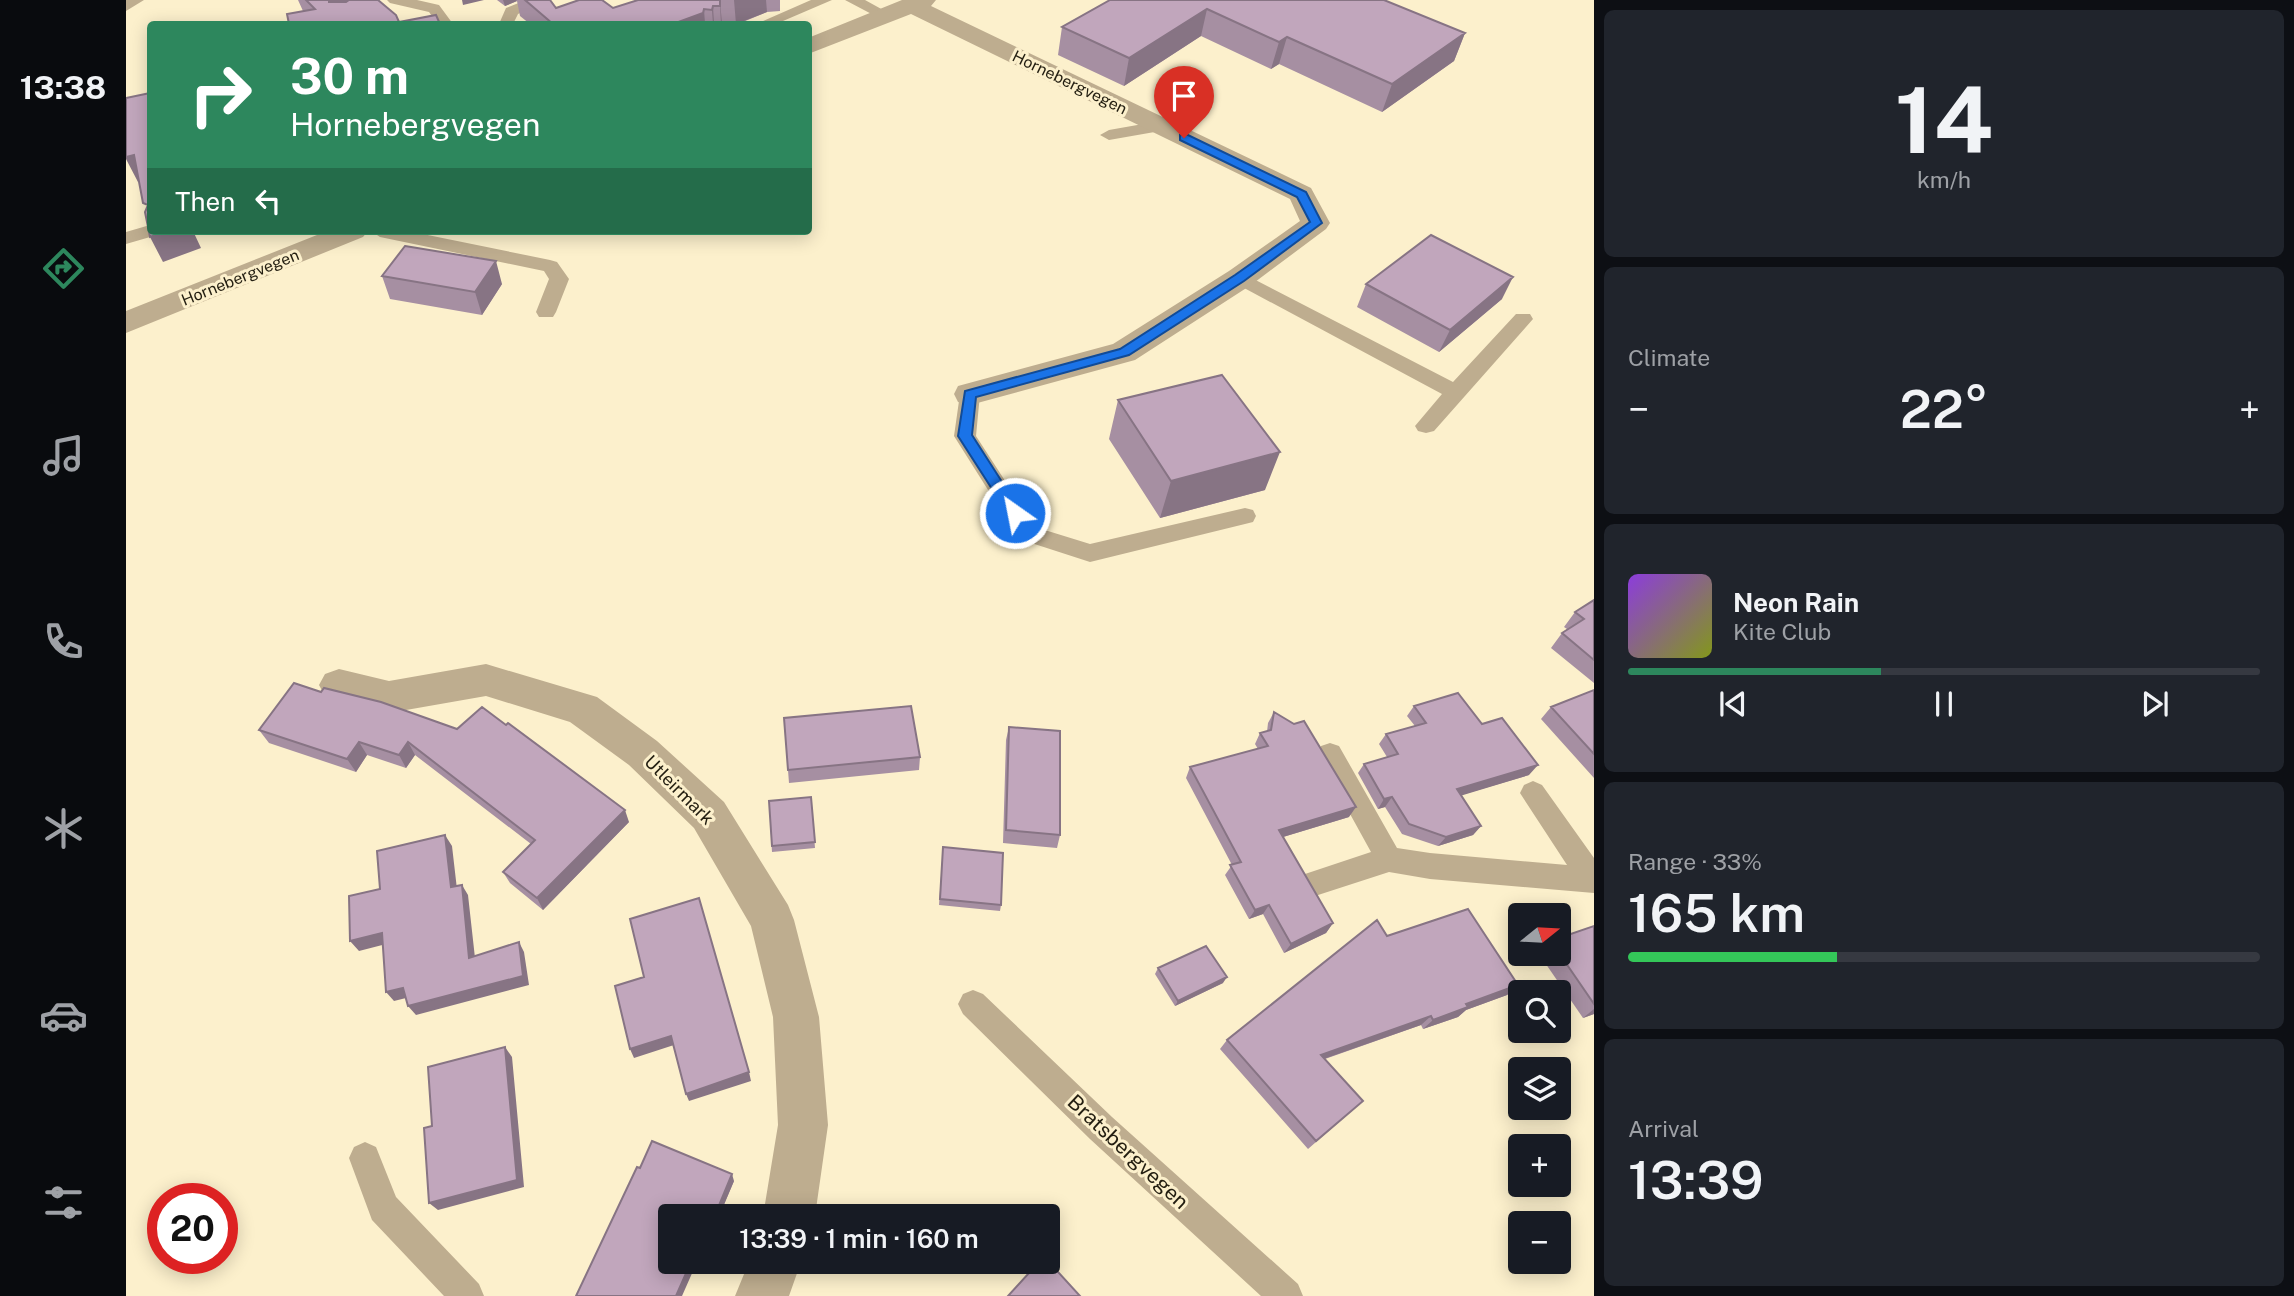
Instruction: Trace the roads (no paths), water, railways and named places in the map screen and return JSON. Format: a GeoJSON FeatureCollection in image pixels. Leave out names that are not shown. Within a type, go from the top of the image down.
{"type":"FeatureCollection","features":[{"type":"Feature","properties":{"kind":"street"},"geometry":{"type":"LineString","coordinates":[[812,45],[907,7]]}},
{"type":"Feature","properties":{"kind":"street","name":"Hornebergvegen"},"geometry":{"type":"LineString","coordinates":[[907,7],[1301,194],[1316,223],[1240,278],[1124,352],[970,394]]}},
{"type":"Feature","properties":{"kind":"street","name":"Hornebergvegen"},"geometry":{"type":"LineString","coordinates":[[126,323],[343,235]]}},
{"type":"Feature","properties":{"kind":"street","name":"Utleirmark"},"geometry":{"type":"LineString","coordinates":[[339,685],[389,697],[486,680],[583,709],[643,753],[709,815],[772,920],[796,1017],[803,1125],[791,1204]]}},
{"type":"Feature","properties":{"kind":"street"},"geometry":{"type":"LineString","coordinates":[[762,1296],[770,1274]]}},
{"type":"Feature","properties":{"kind":"lane"},"geometry":{"type":"LineString","coordinates":[[126,6],[136,0]]}},
{"type":"Feature","properties":{"kind":"lane"},"geometry":{"type":"LineString","coordinates":[[395,0],[434,8],[442,21]]}},
{"type":"Feature","properties":{"kind":"lane"},"geometry":{"type":"LineString","coordinates":[[507,21],[511,11],[540,0]]}},
{"type":"Feature","properties":{"kind":"lane"},"geometry":{"type":"LineString","coordinates":[[772,21],[824,0]]}},
{"type":"Feature","properties":{"kind":"lane"},"geometry":{"type":"LineString","coordinates":[[853,0],[907,7]]}},
{"type":"Feature","properties":{"kind":"lane"},"geometry":{"type":"LineString","coordinates":[[1109,135],[1160,126]]}},
{"type":"Feature","properties":{"kind":"lane"},"geometry":{"type":"LineString","coordinates":[[126,238],[147,231]]}},
{"type":"Feature","properties":{"kind":"lane"},"geometry":{"type":"LineString","coordinates":[[399,235],[550,266],[559,279],[545,313]]}},
{"type":"Feature","properties":{"kind":"lane"},"geometry":{"type":"LineString","coordinates":[[1240,278],[1455,391]]}},
{"type":"Feature","properties":{"kind":"lane"},"geometry":{"type":"LineString","coordinates":[[1426,426],[1523,319]]}},
{"type":"Feature","properties":{"kind":"lane"},"geometry":{"type":"LineString","coordinates":[[970,394],[965,436],[1027,533],[1090,553],[1245,516]]}},
{"type":"Feature","properties":{"kind":"lane"},"geometry":{"type":"LineString","coordinates":[[1330,754],[1389,859]]}},
{"type":"Feature","properties":{"kind":"lane"},"geometry":{"type":"LineString","coordinates":[[1533,793],[1593,880]]}},
{"type":"Feature","properties":{"kind":"lane"},"geometry":{"type":"LineString","coordinates":[[1315,883],[1389,859],[1430,866],[1593,880]]}},
{"type":"Feature","properties":{"kind":"lane","name":"Bratsbergvegen"},"geometry":{"type":"LineString","coordinates":[[973,1004],[1101,1128],[1286,1296]]}},
{"type":"Feature","properties":{"kind":"lane"},"geometry":{"type":"LineString","coordinates":[[365,1158],[384,1209],[467,1296]]}}]}
